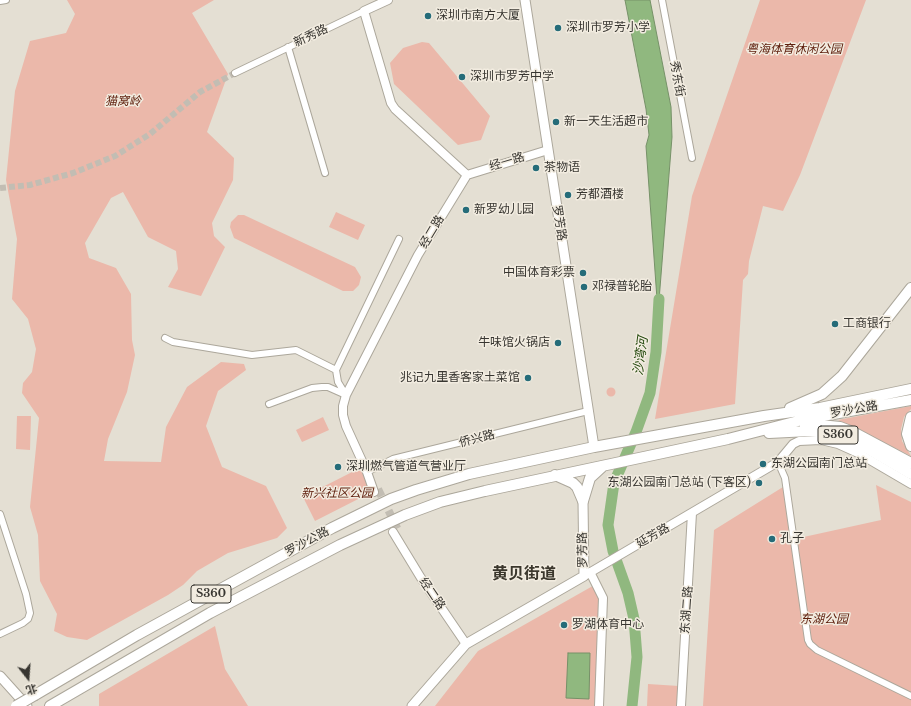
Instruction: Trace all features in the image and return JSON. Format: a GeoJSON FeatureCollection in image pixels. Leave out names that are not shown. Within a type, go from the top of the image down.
{"type":"FeatureCollection","features":[{"type":"Feature","properties":{"kind":"highway"},"geometry":{"type":"LineString","coordinates":[[764,416],[801,404],[822,394],[832,387],[911,288]]}},
{"type":"Feature","properties":{"kind":"highway","name":"罗沙公路"},"geometry":{"type":"LineString","coordinates":[[15,706],[202,598],[332,528],[391,499],[463,476],[598,446],[764,416],[820,408],[911,389]]}},
{"type":"Feature","properties":{"kind":"highway"},"geometry":{"type":"LineString","coordinates":[[820,408],[911,394]]}},
{"type":"Feature","properties":{"kind":"highway","name":"罗沙公路"},"geometry":{"type":"LineString","coordinates":[[50,706],[210,612],[370,530],[440,502],[555,475],[728,440],[806,419],[911,400]]}},
{"type":"Feature","properties":{"kind":"highway"},"geometry":{"type":"LineString","coordinates":[[911,417],[907,434],[911,446]]}},
{"type":"Feature","properties":{"kind":"highway"},"geometry":{"type":"LineString","coordinates":[[755,433],[810,425],[829,425],[853,432],[911,463]]}},
{"type":"Feature","properties":{"kind":"highway","name":"S360"},"geometry":{"type":"LineString","coordinates":[[755,433],[809,431],[835,434],[855,443],[911,474]]}},
{"type":"Feature","properties":{"kind":"highway"},"geometry":{"type":"LineString","coordinates":[[583,501],[590,478],[604,465]]}},
{"type":"Feature","properties":{"kind":"highway"},"geometry":{"type":"LineString","coordinates":[[555,475],[573,483],[577,487],[583,501]]}},
{"type":"Feature","properties":{"kind":"main road","name":"罗芳路"},"geometry":{"type":"LineString","coordinates":[[525,0],[588,411],[598,446]]}},
{"type":"Feature","properties":{"kind":"main road","name":"罗芳路"},"geometry":{"type":"LineString","coordinates":[[583,501],[587,574]]}},
{"type":"Feature","properties":{"kind":"main road","name":"延芳路"},"geometry":{"type":"LineString","coordinates":[[412,706],[466,644],[587,574]]}},
{"type":"Feature","properties":{"kind":"main road"},"geometry":{"type":"LineString","coordinates":[[0,676],[27,706]]}},
{"type":"Feature","properties":{"kind":"street"},"geometry":{"type":"LineString","coordinates":[[0,1],[6,0]]}},
{"type":"Feature","properties":{"kind":"street","name":"新秀路"},"geometry":{"type":"LineString","coordinates":[[235,73],[388,0]]}},
{"type":"Feature","properties":{"kind":"street","name":"秀东街"},"geometry":{"type":"LineString","coordinates":[[662,0],[692,158]]}},
{"type":"Feature","properties":{"kind":"street"},"geometry":{"type":"LineString","coordinates":[[364,11],[391,103],[395,109],[467,175]]}},
{"type":"Feature","properties":{"kind":"street"},"geometry":{"type":"LineString","coordinates":[[288,47],[325,173]]}},
{"type":"Feature","properties":{"kind":"street","name":"经一路"},"geometry":{"type":"LineString","coordinates":[[467,175],[548,150]]}},
{"type":"Feature","properties":{"kind":"street","name":"经二路"},"geometry":{"type":"LineString","coordinates":[[376,490],[346,426],[343,415],[346,395],[418,255],[467,175]]}},
{"type":"Feature","properties":{"kind":"street"},"geometry":{"type":"LineString","coordinates":[[346,395],[338,382],[336,370],[399,239]]}},
{"type":"Feature","properties":{"kind":"street"},"geometry":{"type":"LineString","coordinates":[[165,338],[173,342],[252,355],[296,350],[336,370]]}},
{"type":"Feature","properties":{"kind":"street"},"geometry":{"type":"LineString","coordinates":[[269,404],[312,388],[328,387],[346,395]]}},
{"type":"Feature","properties":{"kind":"street","name":"侨兴路"},"geometry":{"type":"LineString","coordinates":[[367,472],[393,459],[588,411]]}},
{"type":"Feature","properties":{"kind":"street","name":"延芳路"},"geometry":{"type":"LineString","coordinates":[[587,574],[778,462],[793,444],[799,441],[829,441],[858,453],[911,484]]}},
{"type":"Feature","properties":{"kind":"street"},"geometry":{"type":"LineString","coordinates":[[778,462],[785,478],[808,640],[810,644],[817,650],[911,696]]}},
{"type":"Feature","properties":{"kind":"street","name":"东湖二路"},"geometry":{"type":"LineString","coordinates":[[681,706],[692,513]]}},
{"type":"Feature","properties":{"kind":"street"},"geometry":{"type":"LineString","coordinates":[[0,514],[26,594],[30,613],[28,619],[23,623],[0,634]]}},
{"type":"Feature","properties":{"kind":"street","name":"经二路"},"geometry":{"type":"LineString","coordinates":[[395,531],[421,578],[466,644]]}},
{"type":"Feature","properties":{"kind":"street"},"geometry":{"type":"LineString","coordinates":[[587,574],[603,598],[599,706]]}},
{"type":"Feature","properties":{"kind":"green space","name":"猫窝岭"},"geometry":{"type":"Polygon","coordinates":[[[67,0],[214,0],[192,13],[228,74],[207,132],[234,158],[233,180],[212,223],[214,236],[225,247],[201,296],[168,287],[178,269],[176,251],[148,237],[123,192],[111,198],[85,243],[89,258],[116,268],[131,294],[132,340],[135,355],[127,392],[108,439],[104,461],[161,462],[166,427],[187,387],[221,362],[244,364],[246,370],[218,391],[206,426],[222,467],[266,486],[287,528],[277,538],[228,553],[197,571],[183,585],[168,595],[87,640],[67,637],[54,631],[57,614],[40,581],[38,535],[30,507],[39,418],[22,393],[23,383],[32,372],[36,349],[28,319],[12,299],[17,239],[6,180],[15,91],[30,41],[66,33],[75,14],[67,0]]]}},
{"type":"Feature","properties":{"kind":"green space","name":"粤海体育休闲公园"},"geometry":{"type":"Polygon","coordinates":[[[760,0],[866,0],[800,175],[783,211],[763,206],[749,261],[748,274],[743,280],[735,404],[655,419],[692,196],[760,0]]]}},
{"type":"Feature","properties":{"kind":"green space"},"geometry":{"type":"Polygon","coordinates":[[[422,42],[429,43],[490,116],[481,140],[458,145],[394,84],[390,63],[403,48],[422,42]]]}},
{"type":"Feature","properties":{"kind":"green space"},"geometry":{"type":"Polygon","coordinates":[[[336,212],[365,225],[358,240],[329,227],[336,212]]]}},
{"type":"Feature","properties":{"kind":"green space"},"geometry":{"type":"Polygon","coordinates":[[[238,215],[244,215],[355,267],[361,277],[359,285],[353,291],[343,291],[234,238],[230,227],[231,222],[238,215]]]}},
{"type":"Feature","properties":{"kind":"green space"},"geometry":{"type":"Polygon","coordinates":[[[609,388],[613,388],[615,392],[613,396],[609,396],[607,394],[607,390],[609,388]]]}},
{"type":"Feature","properties":{"kind":"green space"},"geometry":{"type":"Polygon","coordinates":[[[911,406],[911,409],[904,417],[901,429],[902,441],[911,456],[838,420],[911,406]]]}},
{"type":"Feature","properties":{"kind":"green space"},"geometry":{"type":"Polygon","coordinates":[[[17,416],[31,416],[30,450],[16,449],[17,416]]]}},
{"type":"Feature","properties":{"kind":"green space"},"geometry":{"type":"Polygon","coordinates":[[[323,417],[329,430],[302,442],[296,430],[323,417]]]}},
{"type":"Feature","properties":{"kind":"green space","name":"新兴社区公园"},"geometry":{"type":"Polygon","coordinates":[[[360,468],[372,492],[315,521],[303,497],[360,468]]]}},
{"type":"Feature","properties":{"kind":"green space","name":"东湖公园"},"geometry":{"type":"Polygon","coordinates":[[[876,485],[911,502],[911,706],[703,706],[714,530],[783,487],[790,540],[881,520],[876,485]]]}},
{"type":"Feature","properties":{"kind":"green space","name":"罗湖体育中心"},"geometry":{"type":"Polygon","coordinates":[[[598,583],[605,598],[602,706],[435,706],[478,651],[598,583]]]}},
{"type":"Feature","properties":{"kind":"green space"},"geometry":{"type":"Polygon","coordinates":[[[215,626],[225,669],[248,706],[99,706],[99,694],[215,626]]]}},
{"type":"Feature","properties":{"kind":"green space"},"geometry":{"type":"Polygon","coordinates":[[[648,684],[679,686],[677,706],[647,706],[648,684]]]}},
{"type":"Feature","properties":{"kind":"shaded area"},"geometry":{"type":"Polygon","coordinates":[[[625,0],[650,0],[671,107],[672,137],[658,313],[646,146],[649,135],[646,109],[625,0]]]}},
{"type":"Feature","properties":{"kind":"shaded area"},"geometry":{"type":"Polygon","coordinates":[[[568,653],[590,653],[589,699],[566,698],[568,653]]]}},
{"type":"Feature","properties":{"kind":"waterway","name":"沙湾河"},"geometry":{"type":"LineString","coordinates":[[632,706],[637,657],[634,619],[628,593],[613,551],[608,525],[614,483],[636,432],[650,393],[656,352],[659,299]]}},
{"type":"Feature","properties":{"kind":"tunnel"},"geometry":{"type":"LineString","coordinates":[[0,188],[30,185],[73,173],[115,156],[150,134],[200,92],[235,73]]}},
{"type":"Feature","properties":{"kind":"tunnel"},"geometry":{"type":"LineString","coordinates":[[378,489],[398,530]]}},
{"type":"Feature","properties":{"kind":"place","name":"深圳市南方大厦"},"geometry":{"type":"Point","coordinates":[428,16]}},
{"type":"Feature","properties":{"kind":"place","name":"深圳市罗芳小学"},"geometry":{"type":"Point","coordinates":[558,28]}},
{"type":"Feature","properties":{"kind":"place","name":"深圳市罗芳中学"},"geometry":{"type":"Point","coordinates":[462,77]}},
{"type":"Feature","properties":{"kind":"place","name":"新一天生活超市"},"geometry":{"type":"Point","coordinates":[556,122]}},
{"type":"Feature","properties":{"kind":"place","name":"茶物语"},"geometry":{"type":"Point","coordinates":[536,168]}},
{"type":"Feature","properties":{"kind":"place","name":"芳都酒楼"},"geometry":{"type":"Point","coordinates":[568,195]}},
{"type":"Feature","properties":{"kind":"place","name":"新罗幼儿园"},"geometry":{"type":"Point","coordinates":[466,210]}},
{"type":"Feature","properties":{"kind":"place","name":"中国体育彩票"},"geometry":{"type":"Point","coordinates":[583,273]}},
{"type":"Feature","properties":{"kind":"place","name":"邓禄普轮胎"},"geometry":{"type":"Point","coordinates":[584,287]}},
{"type":"Feature","properties":{"kind":"place","name":"工商银行"},"geometry":{"type":"Point","coordinates":[835,324]}},
{"type":"Feature","properties":{"kind":"place","name":"牛味馆火锅店"},"geometry":{"type":"Point","coordinates":[558,343]}},
{"type":"Feature","properties":{"kind":"place","name":"兆记九里香客家土菜馆"},"geometry":{"type":"Point","coordinates":[528,378]}},
{"type":"Feature","properties":{"kind":"place","name":"东湖公园南门总站"},"geometry":{"type":"Point","coordinates":[763,464]}},
{"type":"Feature","properties":{"kind":"place","name":"深圳燃气管道气营业厅"},"geometry":{"type":"Point","coordinates":[338,467]}},
{"type":"Feature","properties":{"kind":"place","name":"东湖公园南门总站 (下客区)"},"geometry":{"type":"Point","coordinates":[759,483]}},
{"type":"Feature","properties":{"kind":"place","name":"孔子"},"geometry":{"type":"Point","coordinates":[772,539]}},
{"type":"Feature","properties":{"kind":"place","name":"罗湖体育中心"},"geometry":{"type":"Point","coordinates":[564,625]}},
{"type":"Feature","properties":{"kind":"district","name":"黄贝街道"},"geometry":{"type":"Point","coordinates":[524,574]}}]}
